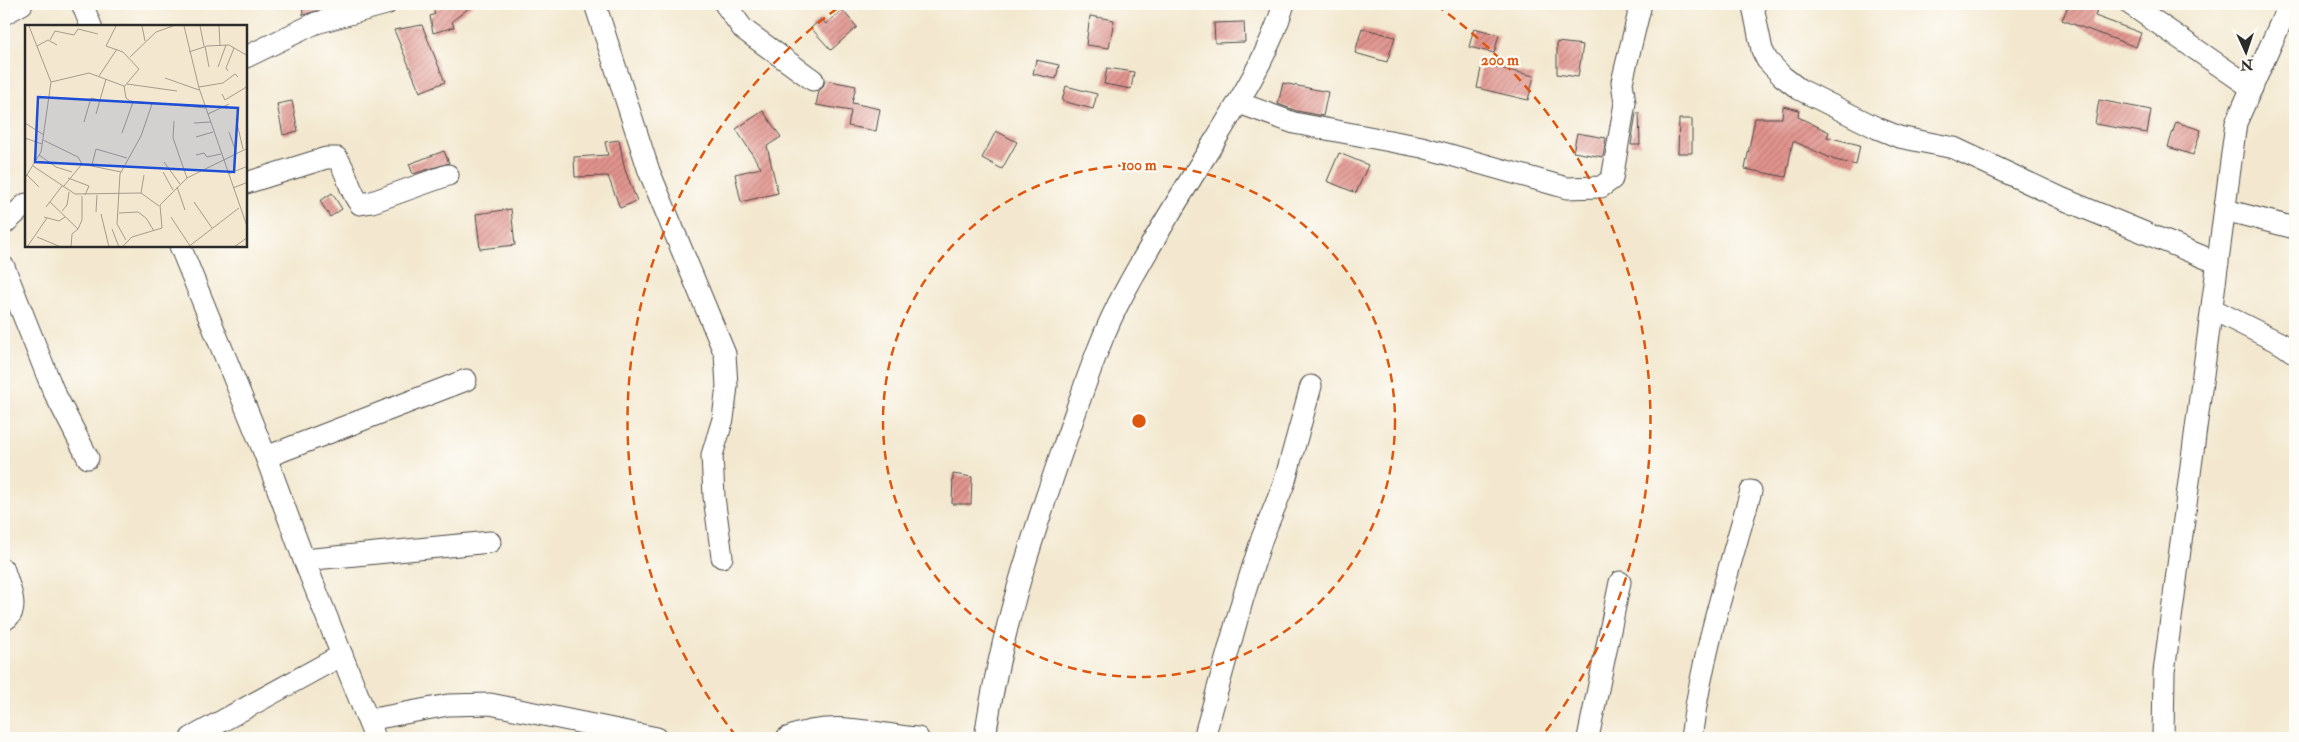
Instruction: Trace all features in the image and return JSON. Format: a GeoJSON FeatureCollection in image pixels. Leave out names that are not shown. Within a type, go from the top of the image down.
{"type":"FeatureCollection","features":[{"type":"Feature","properties":{"kind":"street"},"geometry":{"type":"LineString","coordinates":[[4,14],[22,4]]}},
{"type":"Feature","properties":{"kind":"street"},"geometry":{"type":"LineString","coordinates":[[82,4],[92,25]]}},
{"type":"Feature","properties":{"kind":"street"},"geometry":{"type":"LineString","coordinates":[[248,56],[316,23],[386,4]]}},
{"type":"Feature","properties":{"kind":"street"},"geometry":{"type":"LineString","coordinates":[[595,4],[649,171],[725,354],[727,386],[723,419],[712,455],[714,497],[722,557]]}},
{"type":"Feature","properties":{"kind":"street"},"geometry":{"type":"LineString","coordinates":[[725,4],[743,29],[813,80]]}},
{"type":"Feature","properties":{"kind":"street"},"geometry":{"type":"LineString","coordinates":[[985,738],[999,658],[1016,592],[1092,367],[1132,278],[1239,103],[1277,28],[1284,4]]}},
{"type":"Feature","properties":{"kind":"street"},"geometry":{"type":"LineString","coordinates":[[1239,103],[1294,123],[1422,147],[1567,188],[1601,187],[1612,179],[1625,103],[1622,82],[1641,4]]}},
{"type":"Feature","properties":{"kind":"street"},"geometry":{"type":"LineString","coordinates":[[1749,4],[1762,50],[1767,60],[1782,76],[1799,89],[1877,128],[1899,137],[1954,148],[2063,198],[2218,263]]}},
{"type":"Feature","properties":{"kind":"street"},"geometry":{"type":"LineString","coordinates":[[2130,4],[2252,88]]}},
{"type":"Feature","properties":{"kind":"street"},"geometry":{"type":"LineString","coordinates":[[2163,738],[2164,672],[2236,123],[2289,4]]}},
{"type":"Feature","properties":{"kind":"street"},"geometry":{"type":"LineString","coordinates":[[248,182],[326,158],[338,158],[343,165],[353,196],[360,204],[372,202],[448,175]]}},
{"type":"Feature","properties":{"kind":"street"},"geometry":{"type":"LineString","coordinates":[[4,224],[25,205]]}},
{"type":"Feature","properties":{"kind":"street"},"geometry":{"type":"LineString","coordinates":[[2224,210],[2295,228]]}},
{"type":"Feature","properties":{"kind":"street"},"geometry":{"type":"LineString","coordinates":[[181,248],[266,456],[304,560],[371,729],[448,705],[490,704],[657,738]]}},
{"type":"Feature","properties":{"kind":"street"},"geometry":{"type":"LineString","coordinates":[[4,267],[53,390],[88,458]]}},
{"type":"Feature","properties":{"kind":"street"},"geometry":{"type":"LineString","coordinates":[[2212,309],[2295,352]]}},
{"type":"Feature","properties":{"kind":"street"},"geometry":{"type":"LineString","coordinates":[[266,456],[466,380]]}},
{"type":"Feature","properties":{"kind":"street"},"geometry":{"type":"LineString","coordinates":[[1204,738],[1243,598],[1262,538],[1284,484],[1311,386]]}},
{"type":"Feature","properties":{"kind":"street"},"geometry":{"type":"LineString","coordinates":[[1691,738],[1695,706],[1706,654],[1751,491]]}},
{"type":"Feature","properties":{"kind":"street"},"geometry":{"type":"LineString","coordinates":[[304,560],[490,542]]}},
{"type":"Feature","properties":{"kind":"street"},"geometry":{"type":"LineString","coordinates":[[4,570],[14,610],[10,617],[4,620]]}},
{"type":"Feature","properties":{"kind":"street"},"geometry":{"type":"LineString","coordinates":[[1588,738],[1620,582]]}},
{"type":"Feature","properties":{"kind":"street"},"geometry":{"type":"LineString","coordinates":[[190,738],[342,656]]}},
{"type":"Feature","properties":{"kind":"street"},"geometry":{"type":"LineString","coordinates":[[787,738],[801,732],[830,727],[918,738]]}},
{"type":"Feature","properties":{"kind":"building"},"geometry":{"type":"Polygon","coordinates":[[[302,4],[339,4],[303,15],[302,4]]]}},
{"type":"Feature","properties":{"kind":"building"},"geometry":{"type":"Polygon","coordinates":[[[451,4],[474,4],[452,21],[454,27],[433,33],[430,16],[435,14],[433,9],[451,4]]]}},
{"type":"Feature","properties":{"kind":"building"},"geometry":{"type":"Polygon","coordinates":[[[2069,4],[2099,4],[2095,16],[2141,33],[2136,47],[2062,20],[2069,4]]]}},
{"type":"Feature","properties":{"kind":"building"},"geometry":{"type":"Polygon","coordinates":[[[842,10],[857,27],[831,50],[811,28],[821,19],[826,24],[842,10]]]}},
{"type":"Feature","properties":{"kind":"building"},"geometry":{"type":"Polygon","coordinates":[[[1090,16],[1114,20],[1109,48],[1086,45],[1090,16]]]}},
{"type":"Feature","properties":{"kind":"building"},"geometry":{"type":"Polygon","coordinates":[[[1244,22],[1245,42],[1215,43],[1214,23],[1244,22]]]}},
{"type":"Feature","properties":{"kind":"building"},"geometry":{"type":"Polygon","coordinates":[[[422,25],[445,82],[420,92],[394,30],[422,25]]]}},
{"type":"Feature","properties":{"kind":"building"},"geometry":{"type":"Polygon","coordinates":[[[1362,28],[1395,37],[1387,62],[1355,53],[1362,28]]]}},
{"type":"Feature","properties":{"kind":"building"},"geometry":{"type":"Polygon","coordinates":[[[1474,28],[1499,35],[1494,53],[1469,47],[1474,28]]]}},
{"type":"Feature","properties":{"kind":"building"},"geometry":{"type":"Polygon","coordinates":[[[1557,42],[1583,45],[1578,77],[1557,74],[1557,42]]]}},
{"type":"Feature","properties":{"kind":"building"},"geometry":{"type":"Polygon","coordinates":[[[1036,60],[1059,65],[1056,79],[1033,74],[1036,60]]]}},
{"type":"Feature","properties":{"kind":"building"},"geometry":{"type":"Polygon","coordinates":[[[1482,64],[1534,76],[1528,100],[1477,88],[1482,64]]]}},
{"type":"Feature","properties":{"kind":"building"},"geometry":{"type":"Polygon","coordinates":[[[1107,68],[1134,72],[1131,89],[1104,84],[1107,68]]]}},
{"type":"Feature","properties":{"kind":"building"},"geometry":{"type":"Polygon","coordinates":[[[825,80],[856,86],[852,103],[880,109],[876,131],[848,126],[851,111],[816,105],[819,91],[823,87],[825,80]]]}},
{"type":"Feature","properties":{"kind":"building"},"geometry":{"type":"Polygon","coordinates":[[[1283,83],[1328,92],[1323,116],[1297,111],[1278,104],[1283,83]]]}},
{"type":"Feature","properties":{"kind":"building"},"geometry":{"type":"Polygon","coordinates":[[[1066,86],[1097,94],[1093,109],[1062,101],[1066,86]]]}},
{"type":"Feature","properties":{"kind":"building"},"geometry":{"type":"Polygon","coordinates":[[[2099,100],[2151,110],[2147,133],[2095,124],[2099,100]]]}},
{"type":"Feature","properties":{"kind":"building"},"geometry":{"type":"Polygon","coordinates":[[[292,101],[298,131],[283,135],[277,104],[292,101]]]}},
{"type":"Feature","properties":{"kind":"building"},"geometry":{"type":"Polygon","coordinates":[[[1783,106],[1799,110],[1798,117],[1829,132],[1827,137],[1860,145],[1856,165],[1835,160],[1793,141],[1786,177],[1745,169],[1755,118],[1782,118],[1783,106]]]}},
{"type":"Feature","properties":{"kind":"building"},"geometry":{"type":"Polygon","coordinates":[[[763,111],[781,137],[767,146],[778,193],[741,202],[735,174],[761,168],[736,129],[763,111]]]}},
{"type":"Feature","properties":{"kind":"building"},"geometry":{"type":"Polygon","coordinates":[[[1636,113],[1639,113],[1640,145],[1631,145],[1636,113]]]}},
{"type":"Feature","properties":{"kind":"building"},"geometry":{"type":"Polygon","coordinates":[[[1679,119],[1692,119],[1692,153],[1678,153],[1679,119]]]}},
{"type":"Feature","properties":{"kind":"building"},"geometry":{"type":"Polygon","coordinates":[[[2176,122],[2201,130],[2193,155],[2168,147],[2176,122]]]}},
{"type":"Feature","properties":{"kind":"building"},"geometry":{"type":"Polygon","coordinates":[[[996,131],[1017,142],[1002,169],[982,158],[996,131]]]}},
{"type":"Feature","properties":{"kind":"building"},"geometry":{"type":"Polygon","coordinates":[[[1577,133],[1606,138],[1603,157],[1573,152],[1577,133]]]}},
{"type":"Feature","properties":{"kind":"building"},"geometry":{"type":"Polygon","coordinates":[[[619,140],[625,170],[637,201],[620,208],[608,176],[575,177],[574,157],[608,155],[605,142],[619,140]]]}},
{"type":"Feature","properties":{"kind":"building"},"geometry":{"type":"Polygon","coordinates":[[[444,151],[449,163],[413,174],[409,164],[444,151]]]}},
{"type":"Feature","properties":{"kind":"building"},"geometry":{"type":"Polygon","coordinates":[[[1339,153],[1368,165],[1356,193],[1327,181],[1339,153]]]}},
{"type":"Feature","properties":{"kind":"building"},"geometry":{"type":"Polygon","coordinates":[[[332,193],[342,209],[330,217],[320,201],[332,193]]]}},
{"type":"Feature","properties":{"kind":"building"},"geometry":{"type":"Polygon","coordinates":[[[511,209],[515,245],[480,249],[476,214],[511,209]]]}},
{"type":"Feature","properties":{"kind":"building"},"geometry":{"type":"Polygon","coordinates":[[[953,474],[972,477],[971,504],[952,504],[953,474]]]}}]}
